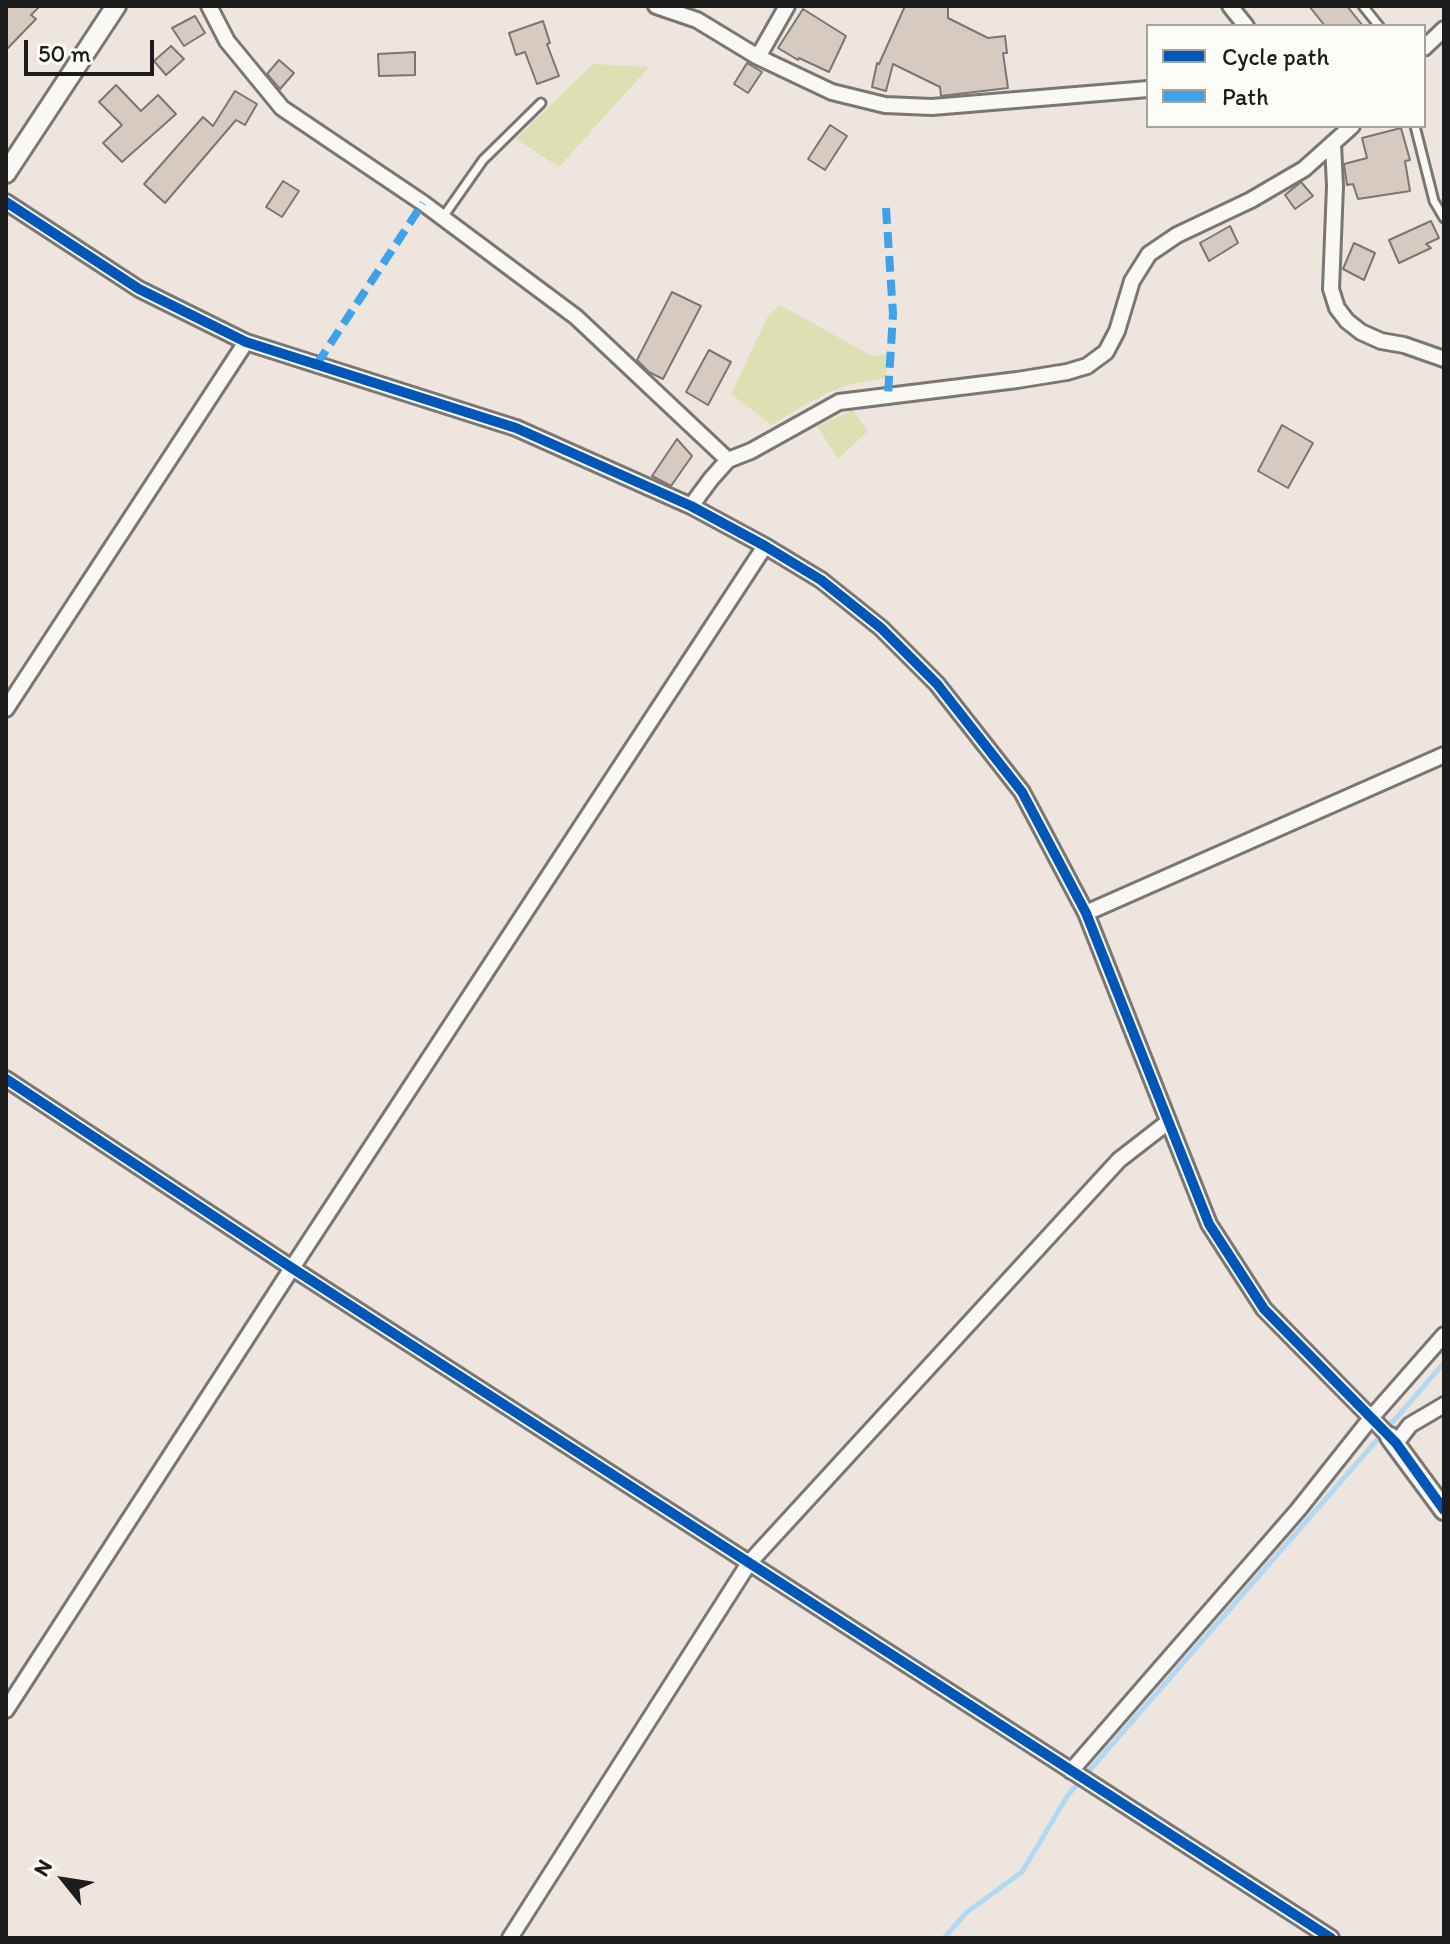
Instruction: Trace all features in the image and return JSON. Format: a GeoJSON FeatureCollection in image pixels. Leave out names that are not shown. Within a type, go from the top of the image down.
{"type":"FeatureCollection","features":[{"type":"Feature","properties":{"kind":"street"},"geometry":{"type":"LineString","coordinates":[[6,173],[116,6]]}},
{"type":"Feature","properties":{"kind":"street"},"geometry":{"type":"LineString","coordinates":[[209,6],[227,41],[282,108],[443,217],[576,317],[728,460]]}},
{"type":"Feature","properties":{"kind":"street"},"geometry":{"type":"LineString","coordinates":[[656,6],[697,20],[758,57],[832,92],[885,105],[932,107],[1146,89]]}},
{"type":"Feature","properties":{"kind":"street"},"geometry":{"type":"LineString","coordinates":[[758,57],[787,6]]}},
{"type":"Feature","properties":{"kind":"street"},"geometry":{"type":"LineString","coordinates":[[1230,6],[1244,24]]}},
{"type":"Feature","properties":{"kind":"street"},"geometry":{"type":"LineString","coordinates":[[1426,46],[1444,29]]}},
{"type":"Feature","properties":{"kind":"street"},"geometry":{"type":"LineString","coordinates":[[691,506],[728,460],[751,451],[839,402],[1017,380],[1087,366],[1106,352],[1117,331],[1132,281],[1149,254],[1177,235],[1251,200],[1304,169],[1350,128]]}},
{"type":"Feature","properties":{"kind":"street"},"geometry":{"type":"LineString","coordinates":[[1333,144],[1335,186],[1331,289],[1337,308],[1361,332],[1444,359]]}},
{"type":"Feature","properties":{"kind":"street"},"geometry":{"type":"LineString","coordinates":[[6,202],[139,289],[246,342],[516,428],[691,506],[821,580],[881,628],[937,684],[1022,792],[1086,913],[1209,1224],[1264,1309],[1383,1430],[1444,1510]]}},
{"type":"Feature","properties":{"kind":"street"},"geometry":{"type":"LineString","coordinates":[[6,709],[246,342]]}},
{"type":"Feature","properties":{"kind":"street"},"geometry":{"type":"LineString","coordinates":[[6,1710],[765,546]]}},
{"type":"Feature","properties":{"kind":"street"},"geometry":{"type":"LineString","coordinates":[[1086,913],[1444,755]]}},
{"type":"Feature","properties":{"kind":"street"},"geometry":{"type":"LineString","coordinates":[[6,1079],[292,1268],[1331,1938]]}},
{"type":"Feature","properties":{"kind":"street"},"geometry":{"type":"LineString","coordinates":[[510,1938],[749,1563],[1119,1160],[1168,1122]]}},
{"type":"Feature","properties":{"kind":"street"},"geometry":{"type":"LineString","coordinates":[[1080,1776],[1298,1510],[1383,1430],[1444,1335]]}},
{"type":"Feature","properties":{"kind":"street"},"geometry":{"type":"LineString","coordinates":[[1383,1430],[1410,1425],[1444,1405]]}},
{"type":"Feature","properties":{"kind":"lane"},"geometry":{"type":"LineString","coordinates":[[1363,6],[1377,24]]}},
{"type":"Feature","properties":{"kind":"lane"},"geometry":{"type":"LineString","coordinates":[[443,217],[483,160],[541,103]]}},
{"type":"Feature","properties":{"kind":"lane"},"geometry":{"type":"LineString","coordinates":[[1416,128],[1434,201],[1444,218]]}},
{"type":"Feature","properties":{"kind":"green space"},"geometry":{"type":"Polygon","coordinates":[[[593,64],[649,67],[559,167],[516,139],[593,64]]]}},
{"type":"Feature","properties":{"kind":"green space"},"geometry":{"type":"Polygon","coordinates":[[[780,305],[872,356],[886,354],[886,378],[850,384],[827,393],[772,425],[731,394],[768,316],[780,305]]]}},
{"type":"Feature","properties":{"kind":"green space"},"geometry":{"type":"Polygon","coordinates":[[[853,410],[868,431],[838,459],[817,426],[853,410]]]}},
{"type":"Feature","properties":{"kind":"building"},"geometry":{"type":"Polygon","coordinates":[[[6,6],[40,6],[31,15],[36,19],[6,50],[6,6]]]}},
{"type":"Feature","properties":{"kind":"building"},"geometry":{"type":"Polygon","coordinates":[[[905,6],[948,6],[948,18],[988,38],[1005,36],[1007,53],[1003,53],[1008,88],[941,96],[940,87],[893,64],[886,91],[872,87],[877,63],[905,6]]]}},
{"type":"Feature","properties":{"kind":"building"},"geometry":{"type":"Polygon","coordinates":[[[1309,6],[1347,6],[1361,24],[1323,24],[1309,6]]]}},
{"type":"Feature","properties":{"kind":"building"},"geometry":{"type":"Polygon","coordinates":[[[803,9],[846,36],[829,72],[778,48],[803,9]]]}},
{"type":"Feature","properties":{"kind":"building"},"geometry":{"type":"Polygon","coordinates":[[[195,16],[205,33],[184,46],[172,28],[195,16]]]}},
{"type":"Feature","properties":{"kind":"building"},"geometry":{"type":"Polygon","coordinates":[[[543,21],[550,43],[547,44],[559,76],[537,84],[525,52],[516,55],[509,33],[543,21]]]}},
{"type":"Feature","properties":{"kind":"building"},"geometry":{"type":"Polygon","coordinates":[[[171,46],[184,59],[166,75],[154,61],[171,46]]]}},
{"type":"Feature","properties":{"kind":"building"},"geometry":{"type":"Polygon","coordinates":[[[415,52],[415,75],[379,76],[378,54],[415,52]]]}},
{"type":"Feature","properties":{"kind":"building"},"geometry":{"type":"Polygon","coordinates":[[[279,60],[294,73],[280,89],[267,74],[279,60]]]}},
{"type":"Feature","properties":{"kind":"building"},"geometry":{"type":"Polygon","coordinates":[[[747,63],[762,72],[748,93],[734,84],[747,63]]]}},
{"type":"Feature","properties":{"kind":"building"},"geometry":{"type":"Polygon","coordinates":[[[116,85],[141,111],[158,95],[176,114],[122,162],[103,143],[122,125],[99,102],[116,85]]]}},
{"type":"Feature","properties":{"kind":"building"},"geometry":{"type":"Polygon","coordinates":[[[235,91],[257,104],[245,125],[236,120],[165,203],[144,184],[203,117],[213,126],[235,91]]]}},
{"type":"Feature","properties":{"kind":"building"},"geometry":{"type":"Polygon","coordinates":[[[830,125],[847,136],[825,170],[808,159],[830,125]]]}},
{"type":"Feature","properties":{"kind":"building"},"geometry":{"type":"Polygon","coordinates":[[[1401,128],[1410,160],[1405,161],[1410,191],[1358,199],[1353,184],[1347,185],[1344,164],[1367,158],[1362,138],[1401,128]]]}},
{"type":"Feature","properties":{"kind":"building"},"geometry":{"type":"Polygon","coordinates":[[[283,181],[299,191],[282,217],[266,207],[283,181]]]}},
{"type":"Feature","properties":{"kind":"building"},"geometry":{"type":"Polygon","coordinates":[[[1301,182],[1313,196],[1295,209],[1285,195],[1301,182]]]}},
{"type":"Feature","properties":{"kind":"building"},"geometry":{"type":"Polygon","coordinates":[[[1431,221],[1439,238],[1426,244],[1431,248],[1399,263],[1389,240],[1431,221]]]}},
{"type":"Feature","properties":{"kind":"building"},"geometry":{"type":"Polygon","coordinates":[[[1230,226],[1238,243],[1209,261],[1200,243],[1230,226]]]}},
{"type":"Feature","properties":{"kind":"building"},"geometry":{"type":"Polygon","coordinates":[[[1354,243],[1375,253],[1364,280],[1343,269],[1354,243]]]}},
{"type":"Feature","properties":{"kind":"building"},"geometry":{"type":"Polygon","coordinates":[[[672,292],[701,306],[663,379],[649,372],[637,360],[672,292]]]}},
{"type":"Feature","properties":{"kind":"building"},"geometry":{"type":"Polygon","coordinates":[[[709,350],[731,362],[708,405],[686,392],[709,350]]]}},
{"type":"Feature","properties":{"kind":"building"},"geometry":{"type":"Polygon","coordinates":[[[1282,425],[1313,443],[1288,488],[1258,471],[1282,425]]]}},
{"type":"Feature","properties":{"kind":"building"},"geometry":{"type":"Polygon","coordinates":[[[677,439],[692,456],[671,486],[652,476],[677,439]]]}},
{"type":"Feature","properties":{"kind":"waterway"},"geometry":{"type":"LineString","coordinates":[[944,1938],[967,1912],[1022,1872],[1068,1795],[1444,1363]]}},
{"type":"Feature","properties":{"kind":"marked path"},"geometry":{"type":"LineString","coordinates":[[317,364],[423,203]]}},
{"type":"Feature","properties":{"kind":"marked path"},"geometry":{"type":"LineString","coordinates":[[886,208],[893,314],[888,395]]}},
{"type":"Feature","properties":{"kind":"cycle path"},"geometry":{"type":"LineString","coordinates":[[6,202],[139,289],[246,342],[516,428],[691,506],[821,580],[881,628],[937,684],[1022,792],[1086,913],[1209,1224],[1264,1309],[1396,1443],[1444,1510]]}},
{"type":"Feature","properties":{"kind":"cycle path"},"geometry":{"type":"LineString","coordinates":[[6,1079],[292,1268],[1331,1938]]}}]}
